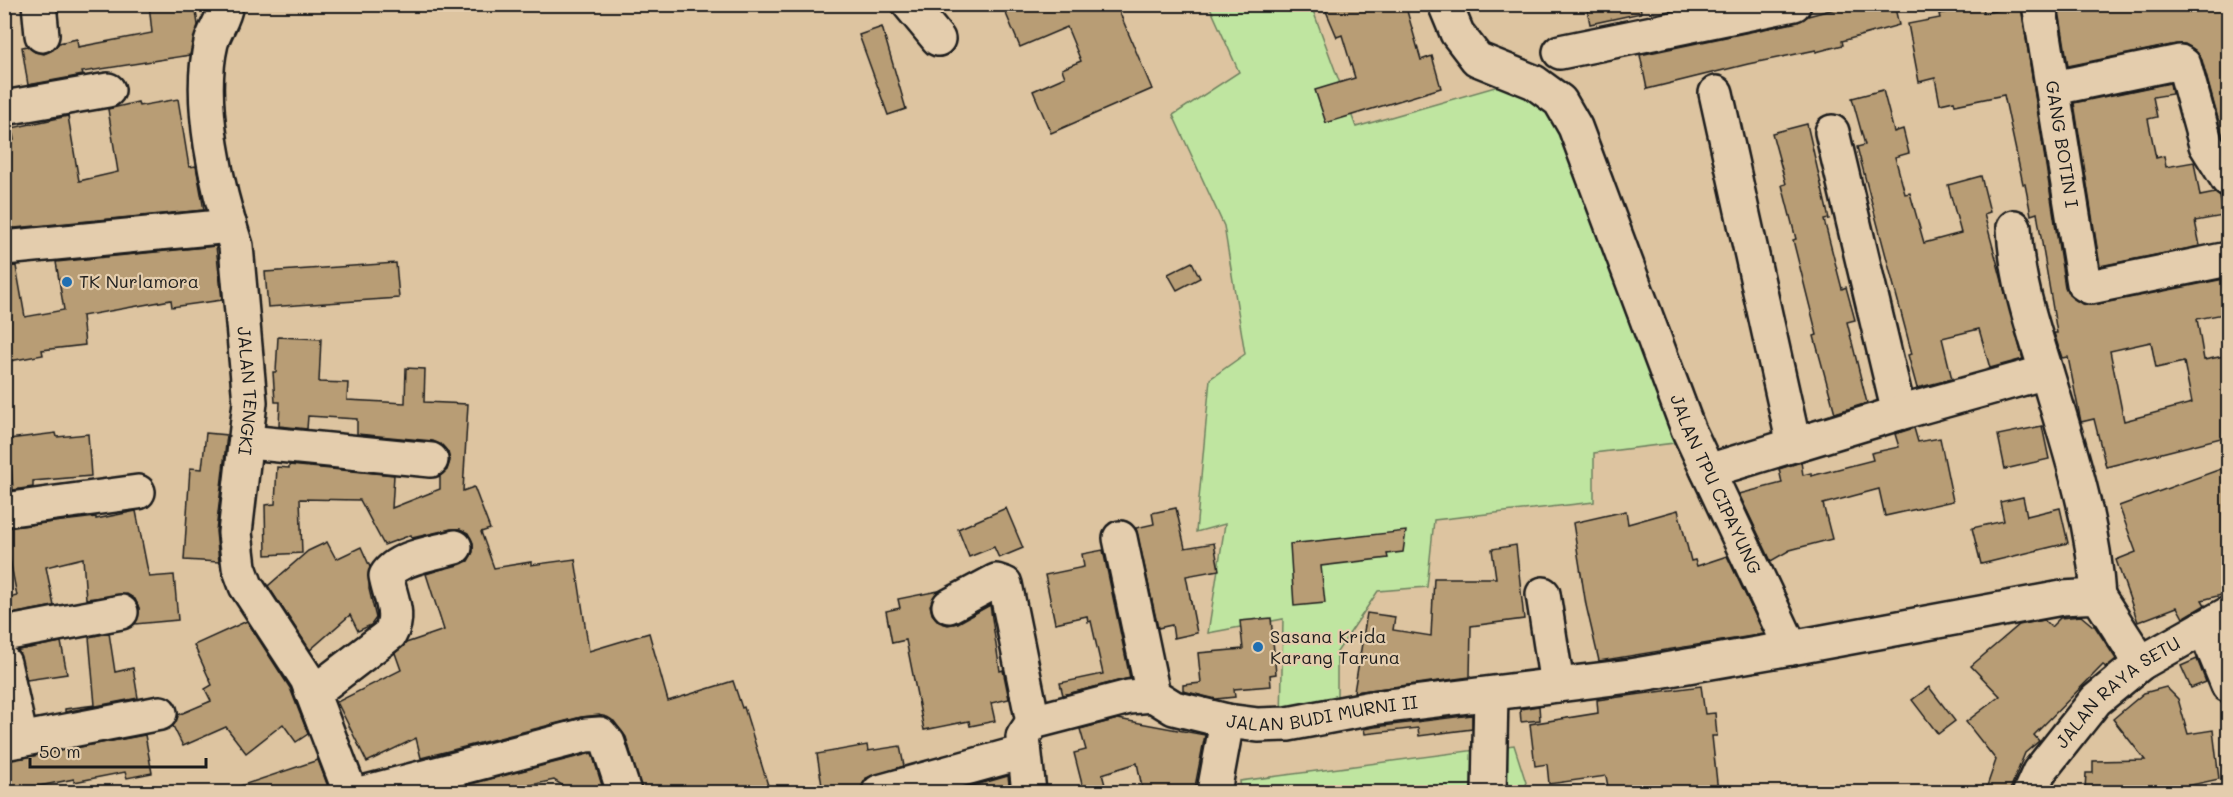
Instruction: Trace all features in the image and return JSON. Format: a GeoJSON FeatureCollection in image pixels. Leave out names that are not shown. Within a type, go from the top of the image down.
{"type":"FeatureCollection","features":[{"type":"Feature","properties":{"kind":"street","name":"JALAN TENGKI"},"geometry":{"type":"LineString","coordinates":[[226,4],[222,22],[212,41],[208,73],[210,128],[236,246],[250,402],[235,533],[238,567],[246,585],[307,679],[350,792]]}},
{"type":"Feature","properties":{"kind":"street"},"geometry":{"type":"LineString","coordinates":[[909,4],[938,39]]}},
{"type":"Feature","properties":{"kind":"street","name":"JALAN TPU CIPAYUNG"},"geometry":{"type":"LineString","coordinates":[[1445,4],[1457,33],[1477,59],[1534,82],[1560,102],[1575,127],[1688,429],[1791,648]]}},
{"type":"Feature","properties":{"kind":"street"},"geometry":{"type":"LineString","coordinates":[[1560,52],[1721,12],[1794,4]]}},
{"type":"Feature","properties":{"kind":"street","name":"GANG BOTIN I"},"geometry":{"type":"LineString","coordinates":[[2039,4],[2084,285],[2090,287],[2229,259]]}},
{"type":"Feature","properties":{"kind":"street"},"geometry":{"type":"LineString","coordinates":[[2054,88],[2180,62],[2184,65],[2194,95],[2206,145],[2229,180]]}},
{"type":"Feature","properties":{"kind":"street"},"geometry":{"type":"LineString","coordinates":[[4,108],[108,90]]}},
{"type":"Feature","properties":{"kind":"street"},"geometry":{"type":"LineString","coordinates":[[1716,93],[1794,445]]}},
{"type":"Feature","properties":{"kind":"street"},"geometry":{"type":"LineString","coordinates":[[1832,132],[1899,413]]}},
{"type":"Feature","properties":{"kind":"street"},"geometry":{"type":"LineString","coordinates":[[4,248],[230,226]]}},
{"type":"Feature","properties":{"kind":"street"},"geometry":{"type":"LineString","coordinates":[[2014,227],[2016,258],[2026,308],[2089,521],[2098,596],[2141,663]]}},
{"type":"Feature","properties":{"kind":"street"},"geometry":{"type":"LineString","coordinates":[[1708,471],[1899,413],[2046,372]]}},
{"type":"Feature","properties":{"kind":"street"},"geometry":{"type":"LineString","coordinates":[[247,442],[431,460]]}},
{"type":"Feature","properties":{"kind":"street"},"geometry":{"type":"LineString","coordinates":[[4,510],[138,492]]}},
{"type":"Feature","properties":{"kind":"street"},"geometry":{"type":"LineString","coordinates":[[882,791],[1129,697],[1153,695],[1120,538]]}},
{"type":"Feature","properties":{"kind":"street"},"geometry":{"type":"LineString","coordinates":[[313,693],[390,634],[396,616],[386,576],[389,571],[398,564],[455,547]]}},
{"type":"Feature","properties":{"kind":"street"},"geometry":{"type":"LineString","coordinates":[[949,606],[996,581],[1005,584],[1028,737],[1029,792]]}},
{"type":"Feature","properties":{"kind":"street"},"geometry":{"type":"LineString","coordinates":[[1543,594],[1557,685]]}},
{"type":"Feature","properties":{"kind":"street"},"geometry":{"type":"LineString","coordinates":[[1791,648],[2062,598],[2098,596]]}},
{"type":"Feature","properties":{"kind":"street"},"geometry":{"type":"LineString","coordinates":[[4,634],[121,612]]}},
{"type":"Feature","properties":{"kind":"street"},"geometry":{"type":"LineString","coordinates":[[2216,620],[2229,685]]}},
{"type":"Feature","properties":{"kind":"street","name":"JALAN RAYA SETU"},"geometry":{"type":"LineString","coordinates":[[2030,792],[2039,772],[2096,700],[2141,663],[2216,620]]}},
{"type":"Feature","properties":{"kind":"street","name":"JALAN BUDI MURNI II"},"geometry":{"type":"LineString","coordinates":[[1153,695],[1174,708],[1227,721],[1258,725],[1288,724],[1372,708],[1557,685],[1791,648]]}},
{"type":"Feature","properties":{"kind":"street"},"geometry":{"type":"LineString","coordinates":[[4,663],[13,741],[160,713]]}},
{"type":"Feature","properties":{"kind":"street"},"geometry":{"type":"LineString","coordinates":[[1489,792],[1491,694]]}},
{"type":"Feature","properties":{"kind":"street"},"geometry":{"type":"LineString","coordinates":[[1214,792],[1227,721]]}},
{"type":"Feature","properties":{"kind":"street"},"geometry":{"type":"LineString","coordinates":[[367,792],[586,735],[600,734],[608,743],[624,792]]}},
{"type":"Feature","properties":{"kind":"green space"},"geometry":{"type":"Polygon","coordinates":[[[1209,5],[1311,5],[1356,127],[1502,85],[1530,96],[1552,111],[1674,443],[1594,453],[1594,502],[1434,520],[1427,587],[1378,591],[1337,652],[1337,715],[1281,722],[1283,619],[1208,633],[1225,524],[1196,532],[1210,379],[1245,354],[1224,226],[1173,115],[1239,72],[1209,5]]]}},
{"type":"Feature","properties":{"kind":"green space"},"geometry":{"type":"Polygon","coordinates":[[[1514,745],[1529,792],[1241,792],[1240,781],[1514,745]]]}},
{"type":"Feature","properties":{"kind":"building"},"geometry":{"type":"Polygon","coordinates":[[[149,4],[195,4],[198,25],[190,55],[82,72],[83,75],[28,85],[22,47],[27,46],[35,52],[44,54],[53,50],[59,43],[77,39],[78,47],[152,33],[149,4]]]}},
{"type":"Feature","properties":{"kind":"building"},"geometry":{"type":"Polygon","coordinates":[[[1002,4],[1116,4],[1152,89],[1051,133],[1033,91],[1065,77],[1062,69],[1081,61],[1067,27],[1020,47],[1002,4]]]}},
{"type":"Feature","properties":{"kind":"building"},"geometry":{"type":"Polygon","coordinates":[[[1323,4],[1405,4],[1421,60],[1432,56],[1441,88],[1326,123],[1315,90],[1355,78],[1342,35],[1337,37],[1323,4]]]}},
{"type":"Feature","properties":{"kind":"building"},"geometry":{"type":"Polygon","coordinates":[[[1586,4],[1640,4],[1641,13],[1590,24],[1586,4]]]}},
{"type":"Feature","properties":{"kind":"building"},"geometry":{"type":"Polygon","coordinates":[[[1853,4],[1894,4],[1899,25],[1842,41],[1843,45],[1816,52],[1816,50],[1748,64],[1647,89],[1640,55],[1798,22],[1808,16],[1853,4]]]}},
{"type":"Feature","properties":{"kind":"building"},"geometry":{"type":"Polygon","coordinates":[[[2058,4],[2229,5],[2229,146],[2223,137],[2202,60],[2195,50],[2185,44],[2176,44],[2068,66],[2058,4]]]}},
{"type":"Feature","properties":{"kind":"building"},"geometry":{"type":"Polygon","coordinates":[[[1983,5],[1984,13],[2021,6],[2065,287],[2069,295],[2082,304],[2094,305],[2229,278],[2229,313],[2197,319],[2204,360],[2229,355],[2229,436],[2106,467],[2094,419],[2081,422],[2068,357],[2062,358],[2054,333],[2057,333],[2037,213],[2031,215],[2004,95],[1955,105],[1954,101],[1940,104],[1935,78],[1919,82],[1908,24],[1940,18],[1939,14],[1983,5]],[[2151,342],[2110,351],[2124,421],[2192,403],[2184,362],[2156,368],[2151,342]]]}},
{"type":"Feature","properties":{"kind":"building"},"geometry":{"type":"Polygon","coordinates":[[[882,27],[906,109],[888,115],[859,35],[882,27]]]}},
{"type":"Feature","properties":{"kind":"building"},"geometry":{"type":"Polygon","coordinates":[[[2170,83],[2172,94],[2153,97],[2157,117],[2148,119],[2156,158],[2164,156],[2166,167],[2194,162],[2200,196],[2215,193],[2220,197],[2223,216],[2195,221],[2200,246],[2100,266],[2074,103],[2170,83]]]}},
{"type":"Feature","properties":{"kind":"building"},"geometry":{"type":"Polygon","coordinates":[[[1883,90],[1894,132],[1903,129],[1909,153],[1895,157],[1905,194],[1910,193],[1924,243],[1961,233],[1948,185],[1981,176],[1990,212],[1984,214],[2023,359],[1990,368],[1979,329],[1942,338],[1952,379],[1917,388],[1908,355],[1912,354],[1857,147],[1865,145],[1852,98],[1883,90]]]}},
{"type":"Feature","properties":{"kind":"building"},"geometry":{"type":"Polygon","coordinates":[[[178,99],[189,167],[196,166],[204,210],[4,229],[4,141],[14,140],[12,128],[68,116],[79,181],[118,172],[108,109],[138,102],[139,106],[178,99]]]}},
{"type":"Feature","properties":{"kind":"building"},"geometry":{"type":"Polygon","coordinates":[[[1807,124],[1829,219],[1824,220],[1842,289],[1846,287],[1855,320],[1847,322],[1867,403],[1835,413],[1814,336],[1817,335],[1782,185],[1786,184],[1772,133],[1807,124]]]}},
{"type":"Feature","properties":{"kind":"building"},"geometry":{"type":"Polygon","coordinates":[[[216,246],[222,300],[172,307],[171,300],[82,316],[85,345],[42,350],[43,355],[4,362],[4,267],[16,266],[25,317],[64,310],[56,262],[216,246]]]}},
{"type":"Feature","properties":{"kind":"building"},"geometry":{"type":"Polygon","coordinates":[[[1192,262],[1200,278],[1177,290],[1168,274],[1192,262]]]}},
{"type":"Feature","properties":{"kind":"building"},"geometry":{"type":"Polygon","coordinates":[[[396,263],[399,298],[268,307],[265,272],[396,263]]]}},
{"type":"Feature","properties":{"kind":"building"},"geometry":{"type":"Polygon","coordinates":[[[278,337],[321,339],[319,382],[348,383],[347,400],[405,403],[406,368],[425,369],[424,402],[468,404],[463,491],[474,487],[490,529],[481,532],[494,568],[531,562],[531,565],[575,559],[589,651],[649,633],[668,701],[733,681],[742,708],[744,707],[770,792],[642,792],[626,737],[614,721],[599,715],[581,717],[421,758],[416,738],[367,762],[337,702],[401,670],[395,653],[406,643],[444,630],[426,574],[468,561],[473,552],[473,543],[468,533],[460,529],[451,529],[412,538],[411,535],[384,545],[360,500],[300,499],[302,553],[266,555],[265,505],[275,504],[277,467],[289,468],[289,465],[394,475],[392,508],[440,489],[440,476],[447,470],[450,461],[448,452],[442,445],[433,441],[357,434],[357,419],[308,416],[307,429],[279,426],[280,402],[275,402],[273,372],[276,372],[278,337]]]}},
{"type":"Feature","properties":{"kind":"building"},"geometry":{"type":"Polygon","coordinates":[[[2042,426],[2049,459],[2005,469],[1998,435],[2042,426]]]}},
{"type":"Feature","properties":{"kind":"building"},"geometry":{"type":"Polygon","coordinates":[[[1914,428],[1918,442],[1940,438],[1953,501],[1885,516],[1879,489],[1823,504],[1832,539],[1790,550],[1771,561],[1739,494],[1782,483],[1779,469],[1801,462],[1803,475],[1811,473],[1811,476],[1873,460],[1871,453],[1899,447],[1895,434],[1914,428]]]}},
{"type":"Feature","properties":{"kind":"building"},"geometry":{"type":"Polygon","coordinates":[[[56,433],[57,437],[88,434],[91,476],[33,481],[33,487],[13,490],[9,439],[56,433]]]}},
{"type":"Feature","properties":{"kind":"building"},"geometry":{"type":"Polygon","coordinates":[[[206,433],[227,435],[216,531],[219,562],[184,560],[190,468],[202,469],[206,433]]]}},
{"type":"Feature","properties":{"kind":"building"},"geometry":{"type":"Polygon","coordinates":[[[2229,466],[2229,593],[2202,600],[2205,605],[2183,618],[2177,607],[2138,622],[2116,560],[2136,552],[2119,506],[2229,466]]]}},
{"type":"Feature","properties":{"kind":"building"},"geometry":{"type":"Polygon","coordinates":[[[2023,497],[2027,516],[2060,508],[2068,543],[1981,564],[1972,528],[2004,521],[2000,502],[2023,497]]]}},
{"type":"Feature","properties":{"kind":"building"},"geometry":{"type":"Polygon","coordinates":[[[1006,508],[1023,548],[999,558],[994,547],[969,557],[958,529],[1006,508]]]}},
{"type":"Feature","properties":{"kind":"building"},"geometry":{"type":"Polygon","coordinates":[[[1176,508],[1185,548],[1214,543],[1219,570],[1186,576],[1197,633],[1174,638],[1172,625],[1158,628],[1136,528],[1154,524],[1152,513],[1176,508]]]}},
{"type":"Feature","properties":{"kind":"building"},"geometry":{"type":"Polygon","coordinates":[[[1678,510],[1691,561],[1695,560],[1697,566],[1727,556],[1764,634],[1599,661],[1586,605],[1573,523],[1626,511],[1628,524],[1678,510]]]}},
{"type":"Feature","properties":{"kind":"building"},"geometry":{"type":"Polygon","coordinates":[[[136,511],[149,577],[174,575],[178,620],[135,624],[139,608],[135,599],[127,594],[86,599],[83,558],[46,567],[54,606],[6,615],[4,599],[17,596],[4,528],[96,517],[96,519],[136,511]]]}},
{"type":"Feature","properties":{"kind":"building"},"geometry":{"type":"Polygon","coordinates":[[[1406,531],[1403,552],[1387,554],[1388,558],[1321,566],[1325,603],[1294,606],[1290,544],[1406,531]]]}},
{"type":"Feature","properties":{"kind":"building"},"geometry":{"type":"Polygon","coordinates":[[[327,542],[336,559],[361,547],[370,567],[369,589],[376,618],[371,625],[358,631],[350,615],[310,650],[268,586],[308,551],[327,542]]]}},
{"type":"Feature","properties":{"kind":"building"},"geometry":{"type":"Polygon","coordinates":[[[1516,545],[1524,619],[1471,626],[1470,677],[1354,692],[1367,613],[1395,617],[1393,630],[1431,636],[1434,578],[1496,578],[1492,549],[1516,545]]]}},
{"type":"Feature","properties":{"kind":"building"},"geometry":{"type":"Polygon","coordinates":[[[1103,550],[1130,678],[1063,695],[1060,683],[1103,674],[1091,621],[1088,622],[1087,616],[1055,623],[1045,575],[1084,567],[1082,554],[1103,550]]]}},
{"type":"Feature","properties":{"kind":"building"},"geometry":{"type":"Polygon","coordinates":[[[938,591],[930,605],[932,614],[939,622],[948,625],[958,623],[990,605],[1000,671],[1003,670],[1009,699],[991,703],[995,721],[970,726],[969,721],[924,730],[906,640],[892,643],[886,611],[900,608],[898,599],[938,591]]]}},
{"type":"Feature","properties":{"kind":"building"},"geometry":{"type":"Polygon","coordinates":[[[2081,616],[2094,625],[2116,659],[2106,667],[2103,665],[2034,735],[2039,741],[2025,753],[2009,792],[1985,792],[1996,760],[1966,722],[2000,696],[1971,666],[2019,625],[2044,620],[2051,627],[2060,618],[2081,616]]]}},
{"type":"Feature","properties":{"kind":"building"},"geometry":{"type":"Polygon","coordinates":[[[1271,618],[1276,674],[1270,675],[1271,686],[1234,689],[1235,697],[1216,699],[1183,691],[1183,685],[1201,683],[1198,653],[1243,649],[1240,621],[1271,618]]]}},
{"type":"Feature","properties":{"kind":"building"},"geometry":{"type":"Polygon","coordinates":[[[247,621],[290,688],[308,734],[296,742],[283,724],[246,753],[226,727],[183,746],[173,726],[178,715],[211,701],[205,689],[212,685],[194,645],[247,621]]]}},
{"type":"Feature","properties":{"kind":"building"},"geometry":{"type":"Polygon","coordinates":[[[109,633],[115,672],[133,668],[138,698],[65,712],[65,709],[95,705],[89,637],[109,633]]]}},
{"type":"Feature","properties":{"kind":"building"},"geometry":{"type":"Polygon","coordinates":[[[61,642],[67,674],[27,680],[18,650],[61,642]]]}},
{"type":"Feature","properties":{"kind":"building"},"geometry":{"type":"Polygon","coordinates":[[[2197,659],[2206,682],[2191,688],[2181,666],[2197,659]]]}},
{"type":"Feature","properties":{"kind":"building"},"geometry":{"type":"Polygon","coordinates":[[[1701,686],[1705,714],[1715,713],[1717,736],[1712,736],[1718,792],[1609,792],[1606,776],[1549,784],[1547,764],[1535,766],[1530,724],[1598,713],[1597,700],[1701,686]]]}},
{"type":"Feature","properties":{"kind":"building"},"geometry":{"type":"Polygon","coordinates":[[[1929,687],[1955,721],[1938,734],[1912,700],[1929,687]]]}},
{"type":"Feature","properties":{"kind":"building"},"geometry":{"type":"Polygon","coordinates":[[[2166,687],[2178,699],[2188,734],[2213,730],[2219,779],[2173,789],[2173,792],[2085,790],[2086,773],[2093,773],[2093,761],[2145,760],[2113,719],[2144,693],[2166,687]]]}},
{"type":"Feature","properties":{"kind":"building"},"geometry":{"type":"Polygon","coordinates":[[[1539,706],[1540,720],[1521,722],[1520,709],[1539,706]]]}},
{"type":"Feature","properties":{"kind":"building"},"geometry":{"type":"Polygon","coordinates":[[[1472,715],[1472,729],[1419,736],[1418,728],[1365,734],[1364,729],[1375,727],[1472,715]]]}},
{"type":"Feature","properties":{"kind":"building"},"geometry":{"type":"Polygon","coordinates":[[[1118,719],[1205,735],[1194,792],[1143,792],[1137,763],[1102,774],[1107,792],[1084,792],[1074,753],[1086,750],[1080,729],[1118,719]]]}},
{"type":"Feature","properties":{"kind":"building"},"geometry":{"type":"Polygon","coordinates":[[[145,735],[152,773],[127,778],[125,772],[74,782],[74,779],[10,792],[4,761],[145,735]]]}},
{"type":"Feature","properties":{"kind":"building"},"geometry":{"type":"Polygon","coordinates":[[[867,745],[868,751],[900,746],[904,766],[866,778],[861,792],[823,792],[817,754],[867,745]]]}},
{"type":"Feature","properties":{"kind":"building"},"geometry":{"type":"Polygon","coordinates":[[[592,753],[604,792],[573,792],[554,780],[522,787],[524,792],[440,792],[592,753]]]}},
{"type":"Feature","properties":{"kind":"building"},"geometry":{"type":"Polygon","coordinates":[[[318,760],[330,792],[231,792],[231,789],[318,760]]]}},
{"type":"Feature","properties":{"kind":"building"},"geometry":{"type":"Polygon","coordinates":[[[1008,776],[1010,792],[963,792],[962,789],[1008,776]]]}},
{"type":"Feature","properties":{"kind":"place","name":"TK Nurlamora"},"geometry":{"type":"Point","coordinates":[67,282]}},
{"type":"Feature","properties":{"kind":"place","name":"Sasana Krida Karang Taruna"},"geometry":{"type":"Point","coordinates":[1258,647]}}]}
